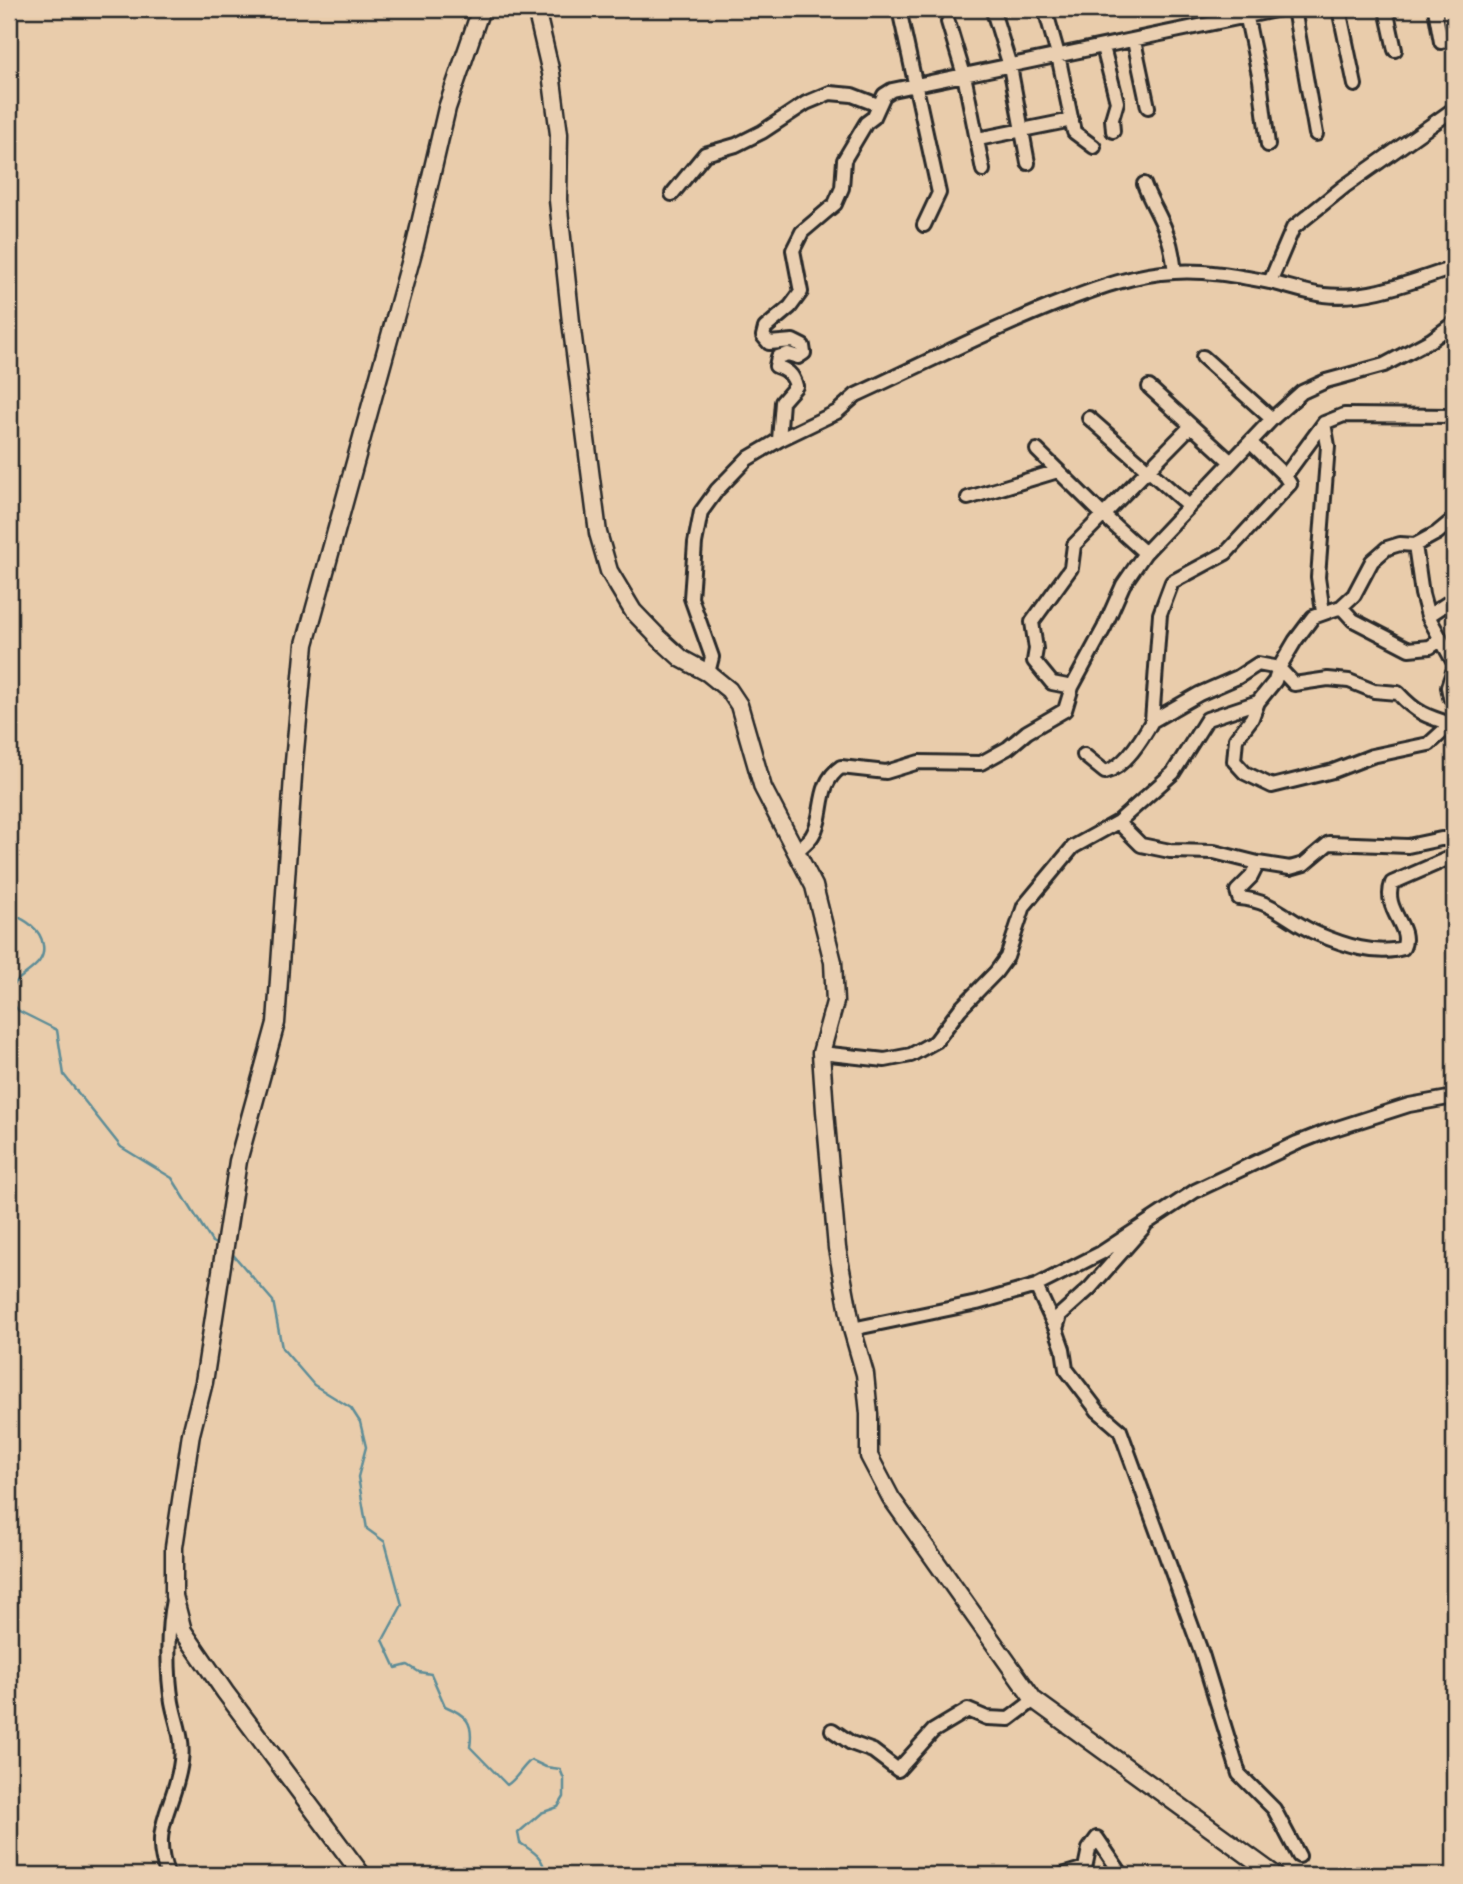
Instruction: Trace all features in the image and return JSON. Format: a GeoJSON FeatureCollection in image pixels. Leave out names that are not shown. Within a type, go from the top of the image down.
{"type":"FeatureCollection","features":[{"type":"Feature","properties":{"kind":"main road"},"geometry":{"type":"LineString","coordinates":[[362,1875],[183,1631],[174,1596],[174,1547],[191,1434],[204,1382],[238,1161],[276,1023],[305,644],[406,276],[447,108],[481,9]]}},
{"type":"Feature","properties":{"kind":"main road"},"geometry":{"type":"LineString","coordinates":[[536,9],[551,73],[559,134],[558,200],[571,322],[598,533],[609,571],[632,611],[682,659],[708,673],[729,690],[739,705],[763,788],[814,886],[833,962],[835,1002],[821,1054],[837,1248],[852,1329],[865,1374],[869,1457],[896,1506],[1034,1700],[1275,1875]]}},
{"type":"Feature","properties":{"kind":"street"},"geometry":{"type":"LineString","coordinates":[[899,9],[939,193],[924,225]]}},
{"type":"Feature","properties":{"kind":"street"},"geometry":{"type":"LineString","coordinates":[[779,440],[782,402],[796,386],[787,370],[776,366],[778,357],[788,354],[798,357],[804,353],[803,346],[793,341],[769,342],[763,336],[765,328],[797,299],[801,292],[793,250],[802,232],[835,204],[842,188],[844,160],[866,123],[874,117],[884,95],[892,90],[1134,41],[1246,12],[1280,9]]}},
{"type":"Feature","properties":{"kind":"street"},"geometry":{"type":"LineString","coordinates":[[1294,9],[1316,134]]}},
{"type":"Feature","properties":{"kind":"street"},"geometry":{"type":"LineString","coordinates":[[1339,9],[1355,85]]}},
{"type":"Feature","properties":{"kind":"street"},"geometry":{"type":"LineString","coordinates":[[1386,9],[1395,50]]}},
{"type":"Feature","properties":{"kind":"street"},"geometry":{"type":"LineString","coordinates":[[1434,9],[1441,43]]}},
{"type":"Feature","properties":{"kind":"street"},"geometry":{"type":"LineString","coordinates":[[993,11],[1010,66],[1028,163]]}},
{"type":"Feature","properties":{"kind":"street"},"geometry":{"type":"LineString","coordinates":[[1246,12],[1260,80],[1268,145]]}},
{"type":"Feature","properties":{"kind":"street"},"geometry":{"type":"LineString","coordinates":[[1046,16],[1058,55],[1074,132],[1094,147]]}},
{"type":"Feature","properties":{"kind":"street"},"geometry":{"type":"LineString","coordinates":[[948,22],[964,75],[983,170]]}},
{"type":"Feature","properties":{"kind":"street"},"geometry":{"type":"LineString","coordinates":[[1134,41],[1148,107]]}},
{"type":"Feature","properties":{"kind":"street"},"geometry":{"type":"LineString","coordinates":[[1103,47],[1117,102],[1111,119],[1113,131]]}},
{"type":"Feature","properties":{"kind":"street"},"geometry":{"type":"LineString","coordinates":[[672,194],[705,154],[745,141],[806,103],[830,93],[852,95],[878,105]]}},
{"type":"Feature","properties":{"kind":"street"},"geometry":{"type":"LineString","coordinates":[[1270,282],[1293,228],[1345,186],[1454,109]]}},
{"type":"Feature","properties":{"kind":"street"},"geometry":{"type":"LineString","coordinates":[[978,139],[1072,120]]}},
{"type":"Feature","properties":{"kind":"street"},"geometry":{"type":"LineString","coordinates":[[1144,184],[1151,204],[1166,230],[1175,272]]}},
{"type":"Feature","properties":{"kind":"street"},"geometry":{"type":"LineString","coordinates":[[708,673],[712,657],[691,598],[695,543],[701,512],[717,490],[747,459],[837,412],[856,396],[1018,319],[1108,284],[1175,272],[1225,273],[1324,295],[1355,295],[1381,291],[1454,270]]}},
{"type":"Feature","properties":{"kind":"street"},"geometry":{"type":"LineString","coordinates":[[796,852],[813,835],[831,773],[841,767],[886,772],[919,762],[981,763],[1065,710],[1072,687],[1123,586],[1145,552],[1272,419],[1302,391],[1326,380],[1384,365],[1431,340],[1454,324]]}},
{"type":"Feature","properties":{"kind":"street"},"geometry":{"type":"LineString","coordinates":[[1203,357],[1272,419]]}},
{"type":"Feature","properties":{"kind":"street"},"geometry":{"type":"LineString","coordinates":[[1149,387],[1231,462]]}},
{"type":"Feature","properties":{"kind":"street"},"geometry":{"type":"LineString","coordinates":[[1285,476],[1324,423],[1344,415],[1454,416]]}},
{"type":"Feature","properties":{"kind":"street"},"geometry":{"type":"LineString","coordinates":[[1089,418],[1189,506]]}},
{"type":"Feature","properties":{"kind":"street"},"geometry":{"type":"LineString","coordinates":[[1323,612],[1318,577],[1328,446],[1324,423]]}},
{"type":"Feature","properties":{"kind":"street"},"geometry":{"type":"LineString","coordinates":[[1072,687],[1052,682],[1034,661],[1037,649],[1032,622],[1071,568],[1074,545],[1191,426]]}},
{"type":"Feature","properties":{"kind":"street"},"geometry":{"type":"LineString","coordinates":[[1084,755],[1105,772],[1115,769],[1145,734],[1152,721],[1160,614],[1172,582],[1226,553],[1290,484],[1250,442]]}},
{"type":"Feature","properties":{"kind":"street"},"geometry":{"type":"LineString","coordinates":[[1037,450],[1102,515],[1145,552]]}},
{"type":"Feature","properties":{"kind":"street"},"geometry":{"type":"LineString","coordinates":[[968,498],[1058,471]]}},
{"type":"Feature","properties":{"kind":"street"},"geometry":{"type":"LineString","coordinates":[[1453,724],[1429,744],[1372,756],[1333,771],[1272,786],[1245,773],[1234,761],[1236,739],[1252,718],[1258,702],[1275,681],[1279,668],[1313,617],[1341,607],[1354,595],[1372,561],[1387,548],[1400,544],[1415,545],[1437,533],[1454,519]]}},
{"type":"Feature","properties":{"kind":"street"},"geometry":{"type":"LineString","coordinates":[[1415,545],[1422,594],[1429,616],[1447,644],[1454,663]]}},
{"type":"Feature","properties":{"kind":"street"},"geometry":{"type":"LineString","coordinates":[[1429,616],[1454,599]]}},
{"type":"Feature","properties":{"kind":"street"},"geometry":{"type":"LineString","coordinates":[[1341,607],[1353,620],[1409,649],[1447,644]]}},
{"type":"Feature","properties":{"kind":"street"},"geometry":{"type":"LineString","coordinates":[[1152,721],[1258,664],[1279,668],[1294,684],[1328,678],[1349,681],[1374,691],[1398,693],[1427,718],[1453,724]]}},
{"type":"Feature","properties":{"kind":"street"},"geometry":{"type":"LineString","coordinates":[[1453,677],[1448,687],[1450,697],[1454,701]]}},
{"type":"Feature","properties":{"kind":"street"},"geometry":{"type":"LineString","coordinates":[[821,1054],[885,1060],[911,1055],[936,1041],[960,1009],[1007,957],[1024,906],[1073,847],[1118,822],[1173,773],[1207,719],[1258,702]]}},
{"type":"Feature","properties":{"kind":"street"},"geometry":{"type":"LineString","coordinates":[[1118,822],[1141,845],[1170,851],[1214,852],[1290,868],[1304,864],[1329,843],[1408,846],[1454,839]]}},
{"type":"Feature","properties":{"kind":"street"},"geometry":{"type":"LineString","coordinates":[[1258,863],[1251,877],[1237,891],[1240,898],[1257,900],[1288,915],[1317,934],[1366,950],[1390,952],[1403,948],[1406,942],[1390,905],[1389,892],[1392,883],[1454,856]]}},
{"type":"Feature","properties":{"kind":"street"},"geometry":{"type":"LineString","coordinates":[[852,1329],[977,1303],[1036,1286],[1101,1253],[1215,1181],[1306,1139],[1409,1105],[1454,1097]]}},
{"type":"Feature","properties":{"kind":"street"},"geometry":{"type":"LineString","coordinates":[[1056,1329],[1060,1315],[1090,1288],[1144,1227]]}},
{"type":"Feature","properties":{"kind":"street"},"geometry":{"type":"LineString","coordinates":[[1036,1286],[1056,1329],[1066,1369],[1098,1411],[1121,1430],[1202,1654],[1240,1774],[1274,1809],[1298,1856]]}},
{"type":"Feature","properties":{"kind":"street"},"geometry":{"type":"LineString","coordinates":[[168,1875],[160,1857],[160,1835],[181,1762],[182,1737],[172,1701],[169,1622],[174,1596]]}},
{"type":"Feature","properties":{"kind":"street"},"geometry":{"type":"LineString","coordinates":[[832,1730],[851,1743],[873,1751],[898,1770],[933,1731],[968,1710],[987,1718],[1009,1719],[1034,1700]]}},
{"type":"Feature","properties":{"kind":"street"},"geometry":{"type":"LineString","coordinates":[[1062,1875],[1085,1868],[1089,1849],[1097,1838],[1122,1875]]}},
{"type":"Feature","properties":{"kind":"waterway"},"geometry":{"type":"LineString","coordinates":[[9,911],[34,928],[43,945],[40,960],[9,992]]}},
{"type":"Feature","properties":{"kind":"waterway"},"geometry":{"type":"LineString","coordinates":[[9,1000],[19,1011],[57,1030],[64,1075],[121,1147],[172,1178],[212,1242],[218,1245]]}},
{"type":"Feature","properties":{"kind":"waterway"},"geometry":{"type":"LineString","coordinates":[[230,1251],[273,1301],[282,1348],[314,1385],[351,1408],[360,1422],[366,1447],[358,1477],[367,1529],[385,1542],[402,1605],[383,1640],[396,1668],[408,1665],[419,1672],[431,1674],[445,1706],[467,1721],[471,1731],[470,1747],[507,1785],[531,1760],[546,1767],[560,1769],[564,1779],[564,1797],[558,1807],[541,1813],[518,1833],[520,1843],[541,1860],[545,1875]]}},
{"type":"Feature","properties":{"kind":"waterway"},"geometry":{"type":"LineString","coordinates":[[752,1875],[757,1872],[776,1875]]}}]}
